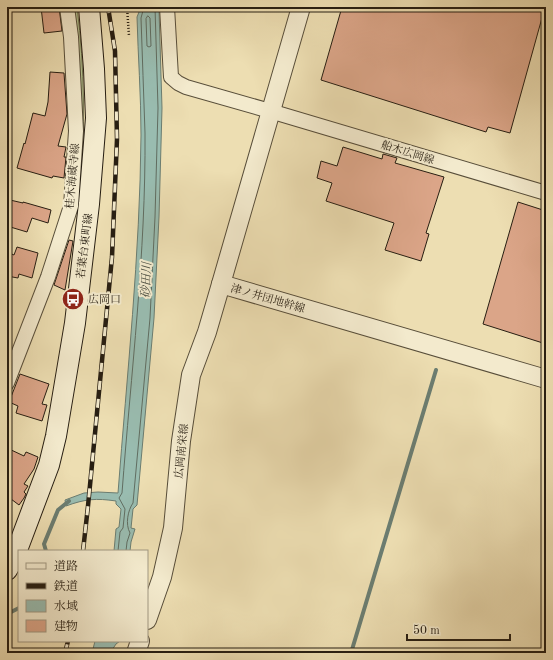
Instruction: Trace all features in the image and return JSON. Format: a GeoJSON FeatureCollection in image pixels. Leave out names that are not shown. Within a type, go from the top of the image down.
{"type":"FeatureCollection","features":[{"type":"Feature","properties":{"kind":"main road","name":"若葉台東町線"},"geometry":{"type":"LineString","coordinates":[[7,570],[14,558],[49,465],[56,436],[73,337],[80,205],[96,118],[89,7]]}},
{"type":"Feature","properties":{"kind":"street","name":"桂木海蔵寺線"},"geometry":{"type":"LineString","coordinates":[[7,383],[48,277],[80,205],[71,37],[67,7]]}},
{"type":"Feature","properties":{"kind":"street","name":"船木広岡線"},"geometry":{"type":"LineString","coordinates":[[168,7],[171,77],[178,84],[546,194]]}},
{"type":"Feature","properties":{"kind":"street","name":"津ノ井団地幹線"},"geometry":{"type":"LineString","coordinates":[[301,7],[221,284],[546,379]]}},
{"type":"Feature","properties":{"kind":"street","name":"広岡南栄線"},"geometry":{"type":"LineString","coordinates":[[148,617],[162,577],[173,528],[181,442],[191,375],[207,332],[221,284]]}},
{"type":"Feature","properties":{"kind":"street"},"geometry":{"type":"LineString","coordinates":[[136,653],[140,642]]}},
{"type":"Feature","properties":{"kind":"path"},"geometry":{"type":"LineString","coordinates":[[127,7],[129,36]]}},
{"type":"Feature","properties":{"kind":"green space"},"geometry":{"type":"Polygon","coordinates":[[[72,7],[77,7],[83,76],[83,145],[80,191],[78,191],[72,7]]]}},
{"type":"Feature","properties":{"kind":"water","name":"砂田川"},"geometry":{"type":"Polygon","coordinates":[[[141,7],[159,7],[162,108],[159,217],[154,318],[137,505],[133,509],[131,528],[135,529],[130,550],[114,550],[116,529],[119,527],[121,509],[116,504],[116,501],[91,500],[66,506],[65,500],[84,493],[118,493],[132,314],[140,180],[141,105],[137,17],[141,7]]]}},
{"type":"Feature","properties":{"kind":"water"},"geometry":{"type":"Polygon","coordinates":[[[95,642],[119,642],[110,653],[92,653],[95,642]]]}},
{"type":"Feature","properties":{"kind":"building"},"geometry":{"type":"Polygon","coordinates":[[[41,7],[59,7],[62,31],[44,33],[41,7]]]}},
{"type":"Feature","properties":{"kind":"building"},"geometry":{"type":"Polygon","coordinates":[[[342,7],[545,7],[510,133],[488,127],[486,132],[321,80],[342,7]]]}},
{"type":"Feature","properties":{"kind":"building"},"geometry":{"type":"Polygon","coordinates":[[[50,72],[64,73],[67,114],[58,146],[66,147],[64,157],[66,157],[64,178],[53,176],[52,178],[17,168],[33,113],[45,116],[48,102],[50,72]]]}},
{"type":"Feature","properties":{"kind":"building"},"geometry":{"type":"Polygon","coordinates":[[[343,147],[382,159],[383,154],[397,158],[395,163],[444,177],[426,233],[429,234],[421,261],[385,250],[394,223],[326,201],[332,183],[317,178],[321,161],[337,166],[343,147]]]}},
{"type":"Feature","properties":{"kind":"building"},"geometry":{"type":"Polygon","coordinates":[[[10,200],[51,210],[48,223],[32,218],[27,232],[7,226],[7,202],[9,203],[10,200]]]}},
{"type":"Feature","properties":{"kind":"building"},"geometry":{"type":"Polygon","coordinates":[[[518,202],[546,211],[546,344],[483,324],[518,202]]]}},
{"type":"Feature","properties":{"kind":"building"},"geometry":{"type":"Polygon","coordinates":[[[69,240],[73,241],[65,290],[54,285],[69,240]]]}},
{"type":"Feature","properties":{"kind":"building"},"geometry":{"type":"Polygon","coordinates":[[[17,247],[38,253],[32,278],[19,274],[18,278],[7,276],[7,252],[14,255],[17,247]]]}},
{"type":"Feature","properties":{"kind":"building"},"geometry":{"type":"Polygon","coordinates":[[[20,374],[49,384],[42,404],[47,405],[42,421],[16,413],[18,406],[9,402],[20,374]]]}},
{"type":"Feature","properties":{"kind":"building"},"geometry":{"type":"Polygon","coordinates":[[[7,448],[24,456],[26,452],[38,457],[34,469],[24,484],[28,486],[24,492],[26,494],[19,505],[7,496],[7,448]]]}},
{"type":"Feature","properties":{"kind":"waterway"},"geometry":{"type":"LineString","coordinates":[[351,653],[436,370]]}},
{"type":"Feature","properties":{"kind":"waterway"},"geometry":{"type":"LineString","coordinates":[[46,550],[44,544],[58,510],[69,501]]}},
{"type":"Feature","properties":{"kind":"waterway"},"geometry":{"type":"LineString","coordinates":[[7,614],[18,608]]}},
{"type":"Feature","properties":{"kind":"railway"},"geometry":{"type":"LineString","coordinates":[[83,550],[112,257],[117,139],[115,51],[108,7]]}},
{"type":"Feature","properties":{"kind":"railway"},"geometry":{"type":"LineString","coordinates":[[65,653],[68,642]]}},
{"type":"Feature","properties":{"kind":"place","name":"広岡口"},"geometry":{"type":"Point","coordinates":[73,299]}}]}
